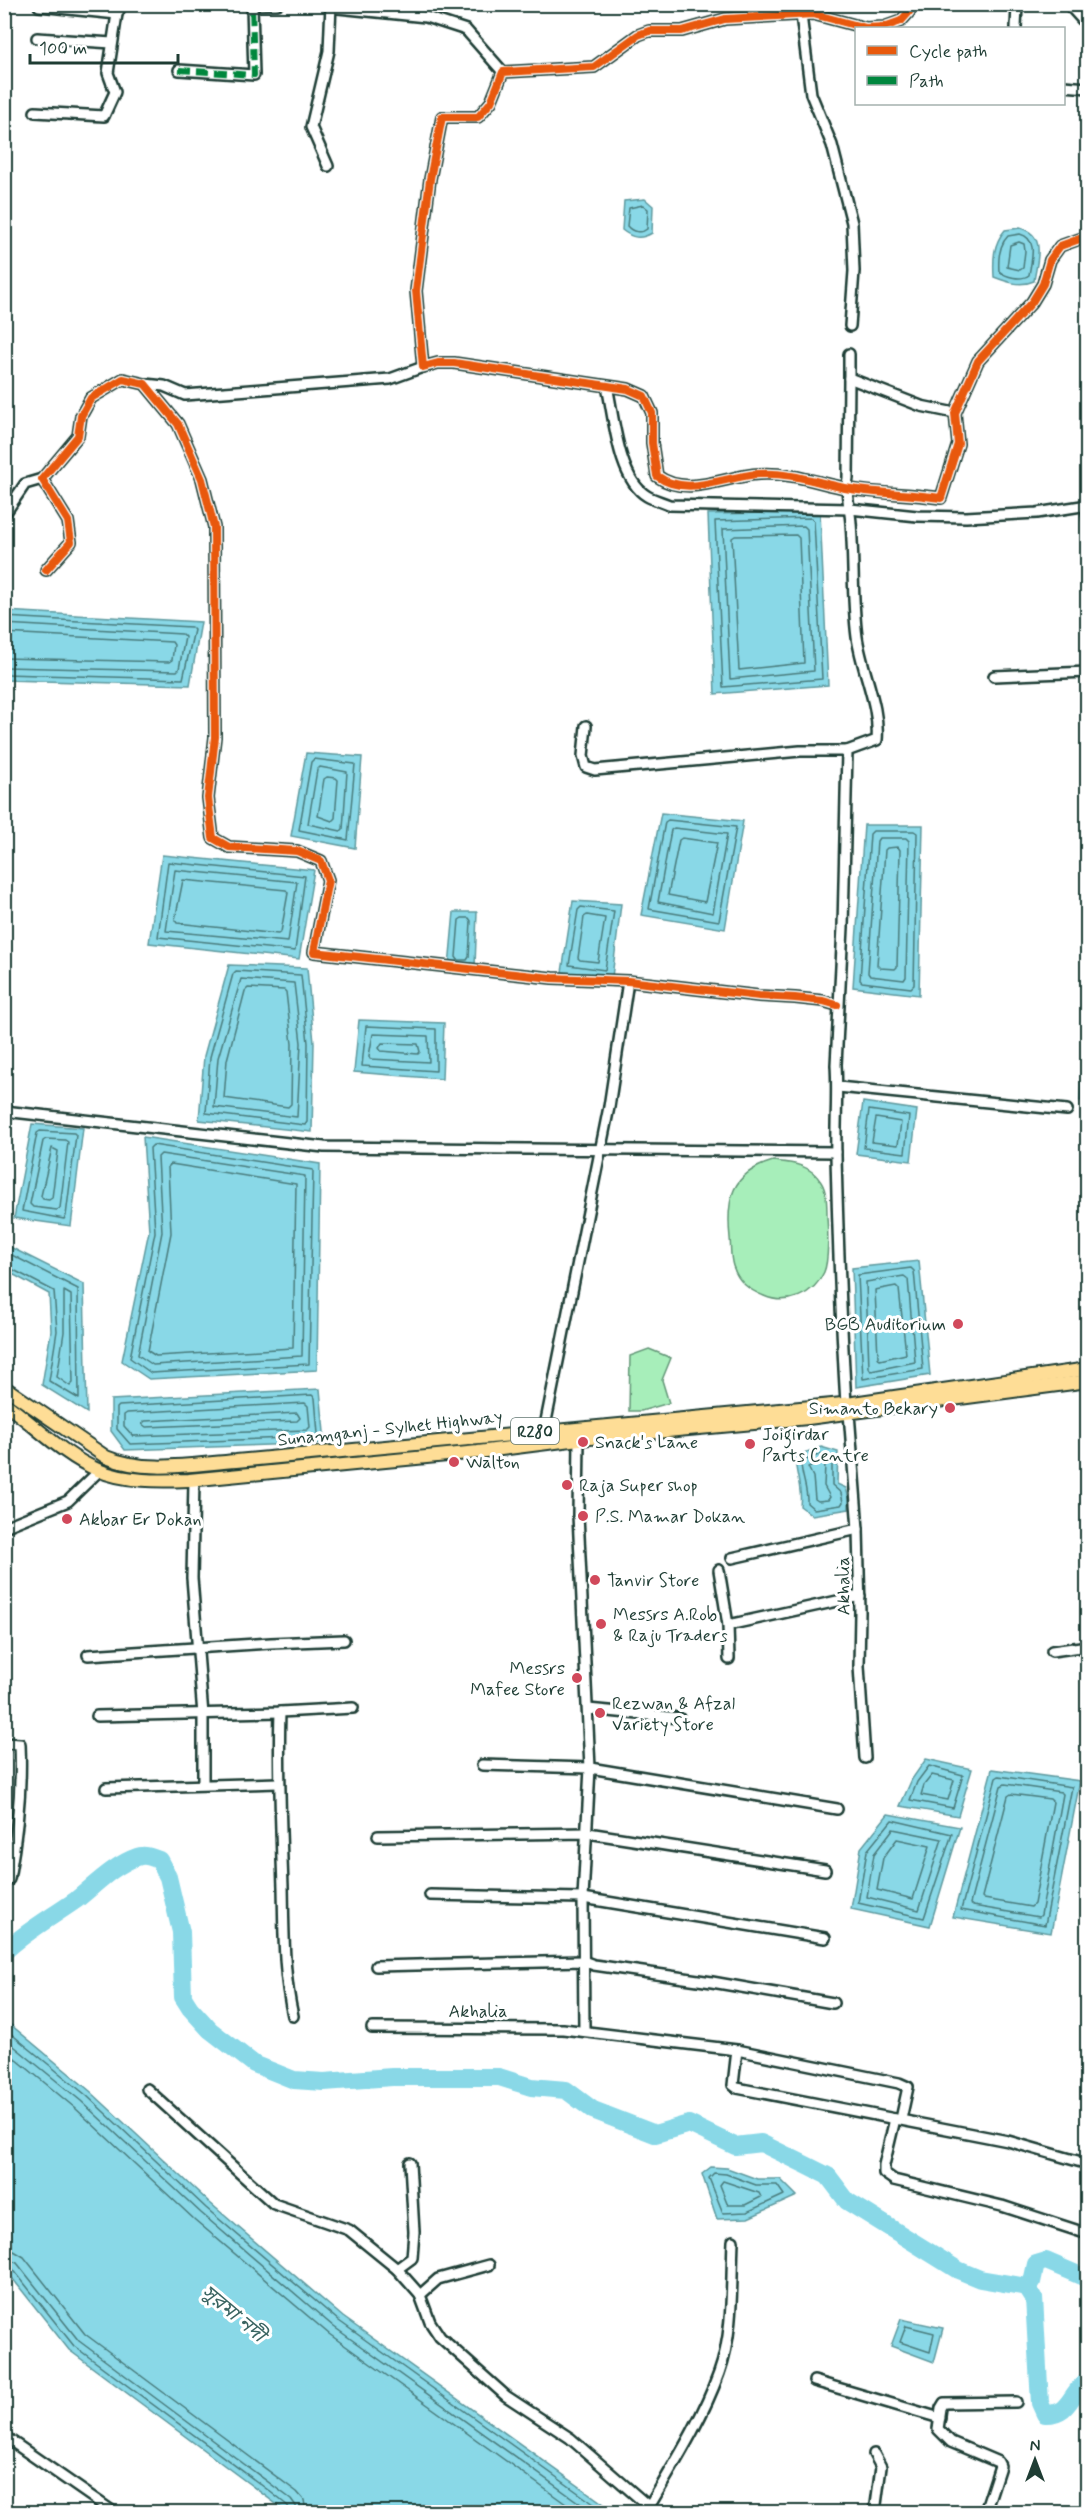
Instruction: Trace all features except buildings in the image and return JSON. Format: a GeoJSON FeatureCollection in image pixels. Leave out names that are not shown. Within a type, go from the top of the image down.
{"type":"FeatureCollection","features":[{"type":"Feature","properties":{"kind":"main road","name":"Sunamganj - Sylhet Highway"},"geometry":{"type":"LineString","coordinates":[[4,1387],[106,1457],[124,1465],[144,1467],[236,1461],[544,1431],[848,1408],[1088,1369]]}},
{"type":"Feature","properties":{"kind":"main road","name":"Sunamganj - Sylhet Highway"},"geometry":{"type":"LineString","coordinates":[[4,1403],[71,1456],[99,1471],[152,1480],[194,1480],[478,1452],[1088,1382]]}},
{"type":"Feature","properties":{"kind":"street"},"geometry":{"type":"LineString","coordinates":[[34,112],[104,116],[115,92],[108,73],[117,14],[122,4]]}},
{"type":"Feature","properties":{"kind":"street"},"geometry":{"type":"LineString","coordinates":[[179,70],[254,75],[252,5],[278,4]]}},
{"type":"Feature","properties":{"kind":"street"},"geometry":{"type":"LineString","coordinates":[[887,27],[902,21],[909,12],[910,4]]}},
{"type":"Feature","properties":{"kind":"street"},"geometry":{"type":"LineString","coordinates":[[1016,27],[1017,4]]}},
{"type":"Feature","properties":{"kind":"street"},"geometry":{"type":"LineString","coordinates":[[1068,4],[1088,26]]}},
{"type":"Feature","properties":{"kind":"street"},"geometry":{"type":"LineString","coordinates":[[328,166],[311,128],[329,51],[335,5],[426,17],[466,30],[503,72]]}},
{"type":"Feature","properties":{"kind":"street"},"geometry":{"type":"LineString","coordinates":[[39,6],[117,14]]}},
{"type":"Feature","properties":{"kind":"street"},"geometry":{"type":"LineString","coordinates":[[503,72],[594,67],[638,35],[649,32],[682,32],[725,19],[813,14],[862,27]]}},
{"type":"Feature","properties":{"kind":"street"},"geometry":{"type":"LineString","coordinates":[[801,15],[811,94],[832,145],[852,223],[854,271],[850,326]]}},
{"type":"Feature","properties":{"kind":"street"},"geometry":{"type":"LineString","coordinates":[[37,38],[112,43]]}},
{"type":"Feature","properties":{"kind":"street"},"geometry":{"type":"LineString","coordinates":[[423,367],[416,291],[430,179],[441,120],[445,116],[478,117],[491,102],[503,72]]}},
{"type":"Feature","properties":{"kind":"street"},"geometry":{"type":"LineString","coordinates":[[1065,86],[1088,88]]}},
{"type":"Feature","properties":{"kind":"street"},"geometry":{"type":"LineString","coordinates":[[4,515],[25,484],[42,479],[78,436],[81,416],[91,398],[123,379],[164,386],[185,395],[390,379],[438,363],[454,363],[627,388],[644,396],[652,413],[652,443],[657,476],[666,482],[701,486],[755,474],[776,473],[846,488],[941,498],[958,444],[955,413],[978,361],[1032,302],[1043,284],[1050,260],[1060,246],[1088,236]]}},
{"type":"Feature","properties":{"kind":"street"},"geometry":{"type":"LineString","coordinates":[[586,726],[583,756],[586,766],[595,770],[800,752],[847,752],[877,740],[878,725],[858,640],[853,603],[850,509],[846,488],[849,354]]}},
{"type":"Feature","properties":{"kind":"street"},"geometry":{"type":"LineString","coordinates":[[849,378],[921,406],[955,413]]}},
{"type":"Feature","properties":{"kind":"street"},"geometry":{"type":"LineString","coordinates":[[145,384],[178,424],[202,479],[214,527],[215,737],[208,798],[213,838],[229,847],[297,851],[321,861],[328,880],[314,952],[552,978],[627,981],[813,1000],[837,1005]]}},
{"type":"Feature","properties":{"kind":"street"},"geometry":{"type":"LineString","coordinates":[[607,386],[617,438],[629,478],[646,496],[669,505],[850,509],[917,516],[985,517],[1037,513],[1087,505],[1088,519]]}},
{"type":"Feature","properties":{"kind":"street"},"geometry":{"type":"LineString","coordinates":[[42,479],[68,521],[71,542],[46,570]]}},
{"type":"Feature","properties":{"kind":"street"},"geometry":{"type":"LineString","coordinates":[[994,676],[1088,672]]}},
{"type":"Feature","properties":{"kind":"street","name":"Akhalia"},"geometry":{"type":"LineString","coordinates":[[847,752],[843,927],[837,1005],[836,1152],[840,1305],[858,1529],[859,1666],[865,1758]]}},
{"type":"Feature","properties":{"kind":"street"},"geometry":{"type":"LineString","coordinates":[[544,1431],[601,1148],[627,981]]}},
{"type":"Feature","properties":{"kind":"street"},"geometry":{"type":"LineString","coordinates":[[838,1087],[1067,1110]]}},
{"type":"Feature","properties":{"kind":"street"},"geometry":{"type":"LineString","coordinates":[[4,1111],[324,1147],[836,1152]]}},
{"type":"Feature","properties":{"kind":"street"},"geometry":{"type":"LineString","coordinates":[[579,1439],[578,1515],[590,1768],[583,1898],[584,2031]]}},
{"type":"Feature","properties":{"kind":"street"},"geometry":{"type":"LineString","coordinates":[[4,1527],[68,1501],[99,1471]]}},
{"type":"Feature","properties":{"kind":"street"},"geometry":{"type":"LineString","coordinates":[[194,1480],[192,1578],[200,1648],[203,1783]]}},
{"type":"Feature","properties":{"kind":"street"},"geometry":{"type":"LineString","coordinates":[[732,1558],[858,1529]]}},
{"type":"Feature","properties":{"kind":"street"},"geometry":{"type":"LineString","coordinates":[[719,1569],[728,1625],[729,1659]]}},
{"type":"Feature","properties":{"kind":"street"},"geometry":{"type":"LineString","coordinates":[[728,1625],[860,1596]]}},
{"type":"Feature","properties":{"kind":"street"},"geometry":{"type":"LineString","coordinates":[[88,1655],[344,1640]]}},
{"type":"Feature","properties":{"kind":"street"},"geometry":{"type":"LineString","coordinates":[[1052,1651],[1088,1646]]}},
{"type":"Feature","properties":{"kind":"street"},"geometry":{"type":"LineString","coordinates":[[97,1716],[203,1715],[353,1708]]}},
{"type":"Feature","properties":{"kind":"street"},"geometry":{"type":"LineString","coordinates":[[588,1709],[679,1718]]}},
{"type":"Feature","properties":{"kind":"street"},"geometry":{"type":"LineString","coordinates":[[280,1712],[278,1783],[286,1985],[293,2016]]}},
{"type":"Feature","properties":{"kind":"street"},"geometry":{"type":"LineString","coordinates":[[4,1743],[20,1744],[16,1837],[9,1879]]}},
{"type":"Feature","properties":{"kind":"street"},"geometry":{"type":"LineString","coordinates":[[482,1765],[590,1768],[837,1809]]}},
{"type":"Feature","properties":{"kind":"street"},"geometry":{"type":"LineString","coordinates":[[106,1788],[203,1783],[278,1783]]}},
{"type":"Feature","properties":{"kind":"street"},"geometry":{"type":"LineString","coordinates":[[378,1836],[588,1833],[825,1870]]}},
{"type":"Feature","properties":{"kind":"street"},"geometry":{"type":"LineString","coordinates":[[430,1895],[583,1898],[825,1938]]}},
{"type":"Feature","properties":{"kind":"street"},"geometry":{"type":"LineString","coordinates":[[376,1966],[583,1961],[594,1965],[833,2003]]}},
{"type":"Feature","properties":{"kind":"street","name":"Akhalia"},"geometry":{"type":"LineString","coordinates":[[372,2028],[508,2028],[584,2031],[737,2050],[899,2083],[908,2087],[898,2119]]}},
{"type":"Feature","properties":{"kind":"street"},"geometry":{"type":"LineString","coordinates":[[737,2050],[733,2085],[737,2088],[1008,2141],[1088,2164]]}},
{"type":"Feature","properties":{"kind":"street"},"geometry":{"type":"LineString","coordinates":[[147,2090],[274,2204],[349,2230],[397,2269],[420,2295],[430,2322],[440,2337],[506,2396],[570,2438],[652,2510],[720,2372],[730,2321],[733,2241]]}},
{"type":"Feature","properties":{"kind":"street"},"geometry":{"type":"LineString","coordinates":[[898,2119],[884,2166],[884,2173],[894,2180],[1002,2206],[1088,2234]]}},
{"type":"Feature","properties":{"kind":"street"},"geometry":{"type":"LineString","coordinates":[[397,2269],[412,2258],[414,2232],[410,2163]]}},
{"type":"Feature","properties":{"kind":"street"},"geometry":{"type":"LineString","coordinates":[[420,2295],[438,2279],[489,2265]]}},
{"type":"Feature","properties":{"kind":"street"},"geometry":{"type":"LineString","coordinates":[[814,2381],[940,2418]]}},
{"type":"Feature","properties":{"kind":"street"},"geometry":{"type":"LineString","coordinates":[[985,2512],[1000,2466],[998,2462],[951,2442],[938,2429],[944,2403],[1016,2402]]}},
{"type":"Feature","properties":{"kind":"street"},"geometry":{"type":"LineString","coordinates":[[4,2436],[113,2512]]}},
{"type":"Feature","properties":{"kind":"street"},"geometry":{"type":"LineString","coordinates":[[874,2454],[881,2467],[874,2512]]}},
{"type":"Feature","properties":{"kind":"green space"},"geometry":{"type":"Polygon","coordinates":[[[773,1161],[794,1164],[812,1171],[823,1186],[827,1203],[828,1245],[824,1272],[814,1287],[807,1292],[782,1300],[764,1296],[745,1285],[738,1277],[731,1259],[729,1211],[734,1189],[748,1173],[773,1161]]]}},
{"type":"Feature","properties":{"kind":"green space"},"geometry":{"type":"Polygon","coordinates":[[[649,1349],[671,1358],[662,1380],[669,1403],[641,1411],[629,1411],[630,1356],[649,1349]]]}},
{"type":"Feature","properties":{"kind":"water"},"geometry":{"type":"Polygon","coordinates":[[[645,199],[653,206],[652,233],[644,237],[629,235],[622,230],[624,201],[645,199]]]}},
{"type":"Feature","properties":{"kind":"water"},"geometry":{"type":"Polygon","coordinates":[[[1020,228],[1034,236],[1038,249],[1034,281],[1024,284],[994,277],[996,246],[1001,235],[1005,230],[1020,228]]]}},
{"type":"Feature","properties":{"kind":"water"},"geometry":{"type":"Polygon","coordinates":[[[820,512],[828,685],[715,694],[708,514],[820,512]]]}},
{"type":"Feature","properties":{"kind":"water"},"geometry":{"type":"Polygon","coordinates":[[[4,611],[201,622],[190,685],[5,680],[4,611]]]}},
{"type":"Feature","properties":{"kind":"water"},"geometry":{"type":"Polygon","coordinates":[[[306,753],[362,757],[355,848],[291,836],[306,753]]]}},
{"type":"Feature","properties":{"kind":"water"},"geometry":{"type":"Polygon","coordinates":[[[661,813],[743,821],[725,929],[641,915],[661,813]]]}},
{"type":"Feature","properties":{"kind":"water"},"geometry":{"type":"Polygon","coordinates":[[[864,825],[923,825],[919,995],[853,987],[864,825]]]}},
{"type":"Feature","properties":{"kind":"water"},"geometry":{"type":"Polygon","coordinates":[[[162,855],[314,870],[299,959],[149,943],[162,855]]]}},
{"type":"Feature","properties":{"kind":"water"},"geometry":{"type":"Polygon","coordinates":[[[573,901],[621,904],[612,977],[562,972],[573,901]]]}},
{"type":"Feature","properties":{"kind":"water"},"geometry":{"type":"Polygon","coordinates":[[[454,912],[477,912],[475,966],[449,966],[454,912]]]}},
{"type":"Feature","properties":{"kind":"water"},"geometry":{"type":"Polygon","coordinates":[[[229,965],[307,968],[314,1043],[312,1132],[199,1120],[204,1056],[229,965]]]}},
{"type":"Feature","properties":{"kind":"water"},"geometry":{"type":"Polygon","coordinates":[[[1086,979],[1088,979],[1088,1100],[1080,1101],[1086,979]]]}},
{"type":"Feature","properties":{"kind":"water"},"geometry":{"type":"Polygon","coordinates":[[[359,1020],[444,1023],[442,1079],[354,1072],[359,1020]]]}},
{"type":"Feature","properties":{"kind":"water"},"geometry":{"type":"Polygon","coordinates":[[[863,1102],[917,1110],[911,1161],[856,1154],[863,1102]]]}},
{"type":"Feature","properties":{"kind":"water"},"geometry":{"type":"Polygon","coordinates":[[[32,1124],[83,1128],[71,1226],[14,1218],[32,1124]]]}},
{"type":"Feature","properties":{"kind":"water"},"geometry":{"type":"Polygon","coordinates":[[[143,1137],[320,1164],[317,1370],[149,1379],[122,1361],[149,1231],[143,1137]]]}},
{"type":"Feature","properties":{"kind":"water"},"geometry":{"type":"Polygon","coordinates":[[[4,1244],[84,1284],[87,1413],[42,1385],[51,1331],[49,1294],[5,1270],[4,1244]]]}},
{"type":"Feature","properties":{"kind":"water"},"geometry":{"type":"Polygon","coordinates":[[[919,1261],[930,1375],[856,1387],[852,1268],[919,1261]]]}},
{"type":"Feature","properties":{"kind":"water"},"geometry":{"type":"Polygon","coordinates":[[[320,1389],[325,1443],[125,1450],[111,1431],[111,1400],[320,1389]]]}},
{"type":"Feature","properties":{"kind":"water"},"geometry":{"type":"Polygon","coordinates":[[[821,1447],[838,1452],[837,1484],[846,1488],[849,1509],[812,1515],[800,1506],[795,1456],[821,1447]]]}},
{"type":"Feature","properties":{"kind":"water"},"geometry":{"type":"Polygon","coordinates":[[[926,1759],[972,1769],[958,1816],[900,1806],[912,1779],[926,1759]]]}},
{"type":"Feature","properties":{"kind":"water"},"geometry":{"type":"Polygon","coordinates":[[[992,1769],[1080,1781],[1051,1933],[953,1917],[992,1769]]]}},
{"type":"Feature","properties":{"kind":"water"},"geometry":{"type":"Polygon","coordinates":[[[888,1814],[960,1827],[930,1926],[851,1909],[861,1848],[888,1814]]]}},
{"type":"Feature","properties":{"kind":"water","name":"সুরমা নদী"},"geometry":{"type":"Polygon","coordinates":[[[5,2020],[90,2091],[210,2203],[343,2317],[615,2512],[287,2512],[69,2350],[5,2269],[5,2020]]]}},
{"type":"Feature","properties":{"kind":"water"},"geometry":{"type":"Polygon","coordinates":[[[711,2167],[727,2168],[757,2179],[780,2179],[797,2196],[748,2218],[717,2219],[702,2174],[711,2167]]]}},
{"type":"Feature","properties":{"kind":"water"},"geometry":{"type":"Polygon","coordinates":[[[901,2319],[943,2328],[934,2362],[891,2346],[901,2319]]]}},
{"type":"Feature","properties":{"kind":"waterway"},"geometry":{"type":"LineString","coordinates":[[4,1952],[120,1865],[143,1856],[159,1860],[168,1877],[181,1932],[183,1997],[210,2030],[254,2064],[294,2080],[324,2082],[392,2077],[499,2077],[531,2087],[566,2090],[593,2110],[655,2134],[689,2124],[735,2146],[761,2143],[828,2176],[847,2201],[958,2270],[980,2279],[1027,2287],[1034,2298],[1040,2403],[1045,2414],[1061,2410],[1077,2390],[1088,2382]]}},
{"type":"Feature","properties":{"kind":"waterway"},"geometry":{"type":"LineString","coordinates":[[1027,2287],[1032,2282],[1036,2264],[1046,2261],[1088,2279]]}},
{"type":"Feature","properties":{"kind":"marked path"},"geometry":{"type":"LineString","coordinates":[[179,70],[254,75],[252,5],[278,4]]}},
{"type":"Feature","properties":{"kind":"cycle path"},"geometry":{"type":"LineString","coordinates":[[884,27],[901,21],[909,12],[911,4]]}},
{"type":"Feature","properties":{"kind":"cycle path"},"geometry":{"type":"LineString","coordinates":[[862,27],[813,14],[725,19],[682,31],[649,31],[638,35],[594,67],[503,72],[491,102],[478,117],[442,117],[430,179],[416,291],[423,367],[438,363],[454,363],[628,389],[644,396],[652,413],[652,443],[657,476],[669,482],[693,486],[770,474],[791,476],[857,490],[941,498],[958,444],[955,413],[978,361],[1032,302],[1043,284],[1050,260],[1060,246],[1088,236]]}},
{"type":"Feature","properties":{"kind":"cycle path"},"geometry":{"type":"LineString","coordinates":[[46,570],[71,542],[68,521],[42,479],[78,436],[81,416],[91,398],[123,379],[145,384],[178,424],[202,479],[214,527],[215,737],[208,798],[213,838],[229,847],[297,851],[321,861],[328,880],[314,952],[552,978],[628,981],[823,1001],[837,1005]]}},
{"type":"Feature","properties":{"kind":"place","name":"BGB Auditorium"},"geometry":{"type":"Point","coordinates":[958,1324]}},
{"type":"Feature","properties":{"kind":"place","name":"Simanto Bekary"},"geometry":{"type":"Point","coordinates":[950,1408]}},
{"type":"Feature","properties":{"kind":"place","name":"Snack's Lane"},"geometry":{"type":"Point","coordinates":[583,1442]}},
{"type":"Feature","properties":{"kind":"place","name":"Joigirdar Parts Centre"},"geometry":{"type":"Point","coordinates":[750,1444]}},
{"type":"Feature","properties":{"kind":"place","name":"Walton"},"geometry":{"type":"Point","coordinates":[454,1462]}},
{"type":"Feature","properties":{"kind":"place","name":"Raja Super shop"},"geometry":{"type":"Point","coordinates":[567,1485]}},
{"type":"Feature","properties":{"kind":"place","name":"P.S. Mamar Dokan"},"geometry":{"type":"Point","coordinates":[583,1516]}},
{"type":"Feature","properties":{"kind":"place","name":"Akbar Er Dokan"},"geometry":{"type":"Point","coordinates":[67,1519]}},
{"type":"Feature","properties":{"kind":"place","name":"Tanvir Store"},"geometry":{"type":"Point","coordinates":[595,1580]}},
{"type":"Feature","properties":{"kind":"place","name":"Messrs A.Rob & Raju Traders"},"geometry":{"type":"Point","coordinates":[601,1624]}},
{"type":"Feature","properties":{"kind":"place","name":"Messrs Mafee Store"},"geometry":{"type":"Point","coordinates":[577,1678]}},
{"type":"Feature","properties":{"kind":"place","name":"Rezwan & Afzal Variety Store"},"geometry":{"type":"Point","coordinates":[600,1713]}}]}
